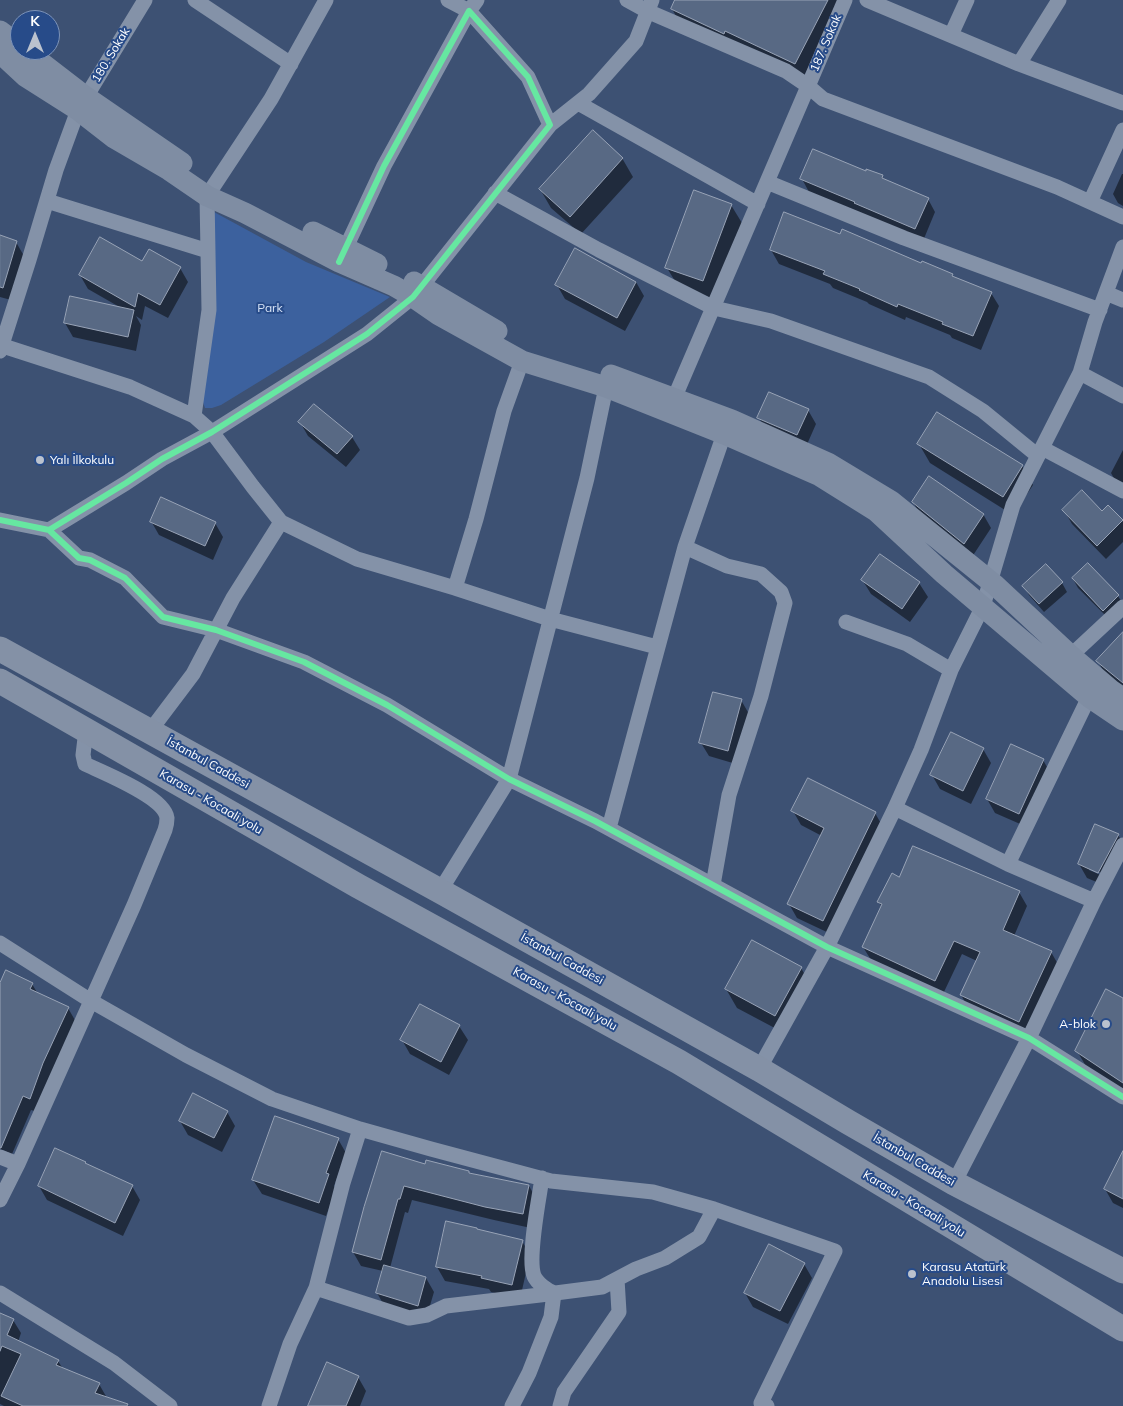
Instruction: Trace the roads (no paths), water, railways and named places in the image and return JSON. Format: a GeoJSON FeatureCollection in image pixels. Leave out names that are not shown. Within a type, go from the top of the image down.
{"type":"FeatureCollection","features":[{"type":"Feature","properties":{"kind":"highway","name":"İstanbul Caddesi"},"geometry":{"type":"LineString","coordinates":[[0,649],[759,1069],[954,1183],[1123,1271]]}},
{"type":"Feature","properties":{"kind":"highway","name":"Karasu - Kocaali yolu"},"geometry":{"type":"LineString","coordinates":[[0,681],[358,886],[679,1062],[1123,1329]]}},
{"type":"Feature","properties":{"kind":"main road"},"geometry":{"type":"LineString","coordinates":[[0,53],[26,77],[82,104]]}},
{"type":"Feature","properties":{"kind":"main road"},"geometry":{"type":"LineString","coordinates":[[36,60],[82,104],[114,138],[169,170],[211,190],[246,213],[342,255],[394,286],[417,291],[529,350],[616,376],[724,434],[820,476],[876,511],[944,574],[983,606],[1063,662],[1123,698]]}},
{"type":"Feature","properties":{"kind":"main road"},"geometry":{"type":"LineString","coordinates":[[417,291],[439,315],[522,361],[606,387],[732,420],[828,463],[891,501],[990,582],[1063,662],[1089,697],[1123,720]]}},
{"type":"Feature","properties":{"kind":"street","name":"180. Sokak"},"geometry":{"type":"LineString","coordinates":[[1,347],[56,170],[82,104],[145,0]]}},
{"type":"Feature","properties":{"kind":"street"},"geometry":{"type":"LineString","coordinates":[[195,0],[291,64]]}},
{"type":"Feature","properties":{"kind":"street"},"geometry":{"type":"LineString","coordinates":[[194,416],[209,310],[208,251],[211,190],[271,99],[326,0]]}},
{"type":"Feature","properties":{"kind":"street"},"geometry":{"type":"LineString","coordinates":[[448,0],[473,5],[528,77],[550,125]]}},
{"type":"Feature","properties":{"kind":"street"},"geometry":{"type":"LineString","coordinates":[[627,0],[649,6],[786,71],[824,99],[1057,187],[1123,217]]}},
{"type":"Feature","properties":{"kind":"street","name":"187. Sokak"},"geometry":{"type":"LineString","coordinates":[[671,405],[845,0]]}},
{"type":"Feature","properties":{"kind":"street"},"geometry":{"type":"LineString","coordinates":[[867,0],[1019,64],[1123,103]]}},
{"type":"Feature","properties":{"kind":"street"},"geometry":{"type":"LineString","coordinates":[[951,36],[967,0]]}},
{"type":"Feature","properties":{"kind":"street"},"geometry":{"type":"LineString","coordinates":[[1019,64],[1059,0]]}},
{"type":"Feature","properties":{"kind":"street"},"geometry":{"type":"LineString","coordinates":[[342,255],[384,166],[473,5]]}},
{"type":"Feature","properties":{"kind":"street"},"geometry":{"type":"LineString","coordinates":[[49,530],[162,459],[212,432],[367,334],[417,291],[550,125],[589,94],[636,41],[649,6]]}},
{"type":"Feature","properties":{"kind":"street"},"geometry":{"type":"LineString","coordinates":[[578,103],[758,204]]}},
{"type":"Feature","properties":{"kind":"street"},"geometry":{"type":"LineString","coordinates":[[1090,202],[1123,130]]}},
{"type":"Feature","properties":{"kind":"street"},"geometry":{"type":"LineString","coordinates":[[767,182],[904,238],[1100,310]]}},
{"type":"Feature","properties":{"kind":"street"},"geometry":{"type":"LineString","coordinates":[[495,193],[599,250],[714,308],[771,321],[929,377],[983,411],[1040,452],[1123,492]]}},
{"type":"Feature","properties":{"kind":"street"},"geometry":{"type":"LineString","coordinates":[[47,201],[208,251]]}},
{"type":"Feature","properties":{"kind":"street"},"geometry":{"type":"LineString","coordinates":[[759,1069],[827,947],[895,808],[921,750],[951,670],[983,606],[1013,505],[1080,372],[1123,247]]}},
{"type":"Feature","properties":{"kind":"street"},"geometry":{"type":"LineString","coordinates":[[1106,293],[1123,300]]}},
{"type":"Feature","properties":{"kind":"street"},"geometry":{"type":"LineString","coordinates":[[1,347],[130,387],[194,416],[212,432],[281,522],[357,559],[550,619],[657,647]]}},
{"type":"Feature","properties":{"kind":"street"},"geometry":{"type":"LineString","coordinates":[[455,588],[476,518],[504,411],[522,361]]}},
{"type":"Feature","properties":{"kind":"street"},"geometry":{"type":"LineString","coordinates":[[1080,372],[1123,396]]}},
{"type":"Feature","properties":{"kind":"street"},"geometry":{"type":"LineString","coordinates":[[440,891],[509,779],[588,478],[606,387]]}},
{"type":"Feature","properties":{"kind":"street"},"geometry":{"type":"LineString","coordinates":[[609,828],[685,547],[724,434]]}},
{"type":"Feature","properties":{"kind":"street"},"geometry":{"type":"LineString","coordinates":[[0,520],[49,530],[79,558],[90,560],[125,578],[163,617],[216,630],[304,662],[387,705],[509,779],[609,828],[827,947],[1029,1038],[1123,1096]]}},
{"type":"Feature","properties":{"kind":"street"},"geometry":{"type":"LineString","coordinates":[[150,732],[193,674],[233,598],[281,522]]}},
{"type":"Feature","properties":{"kind":"street"},"geometry":{"type":"LineString","coordinates":[[685,547],[727,566],[762,574],[781,592],[785,603],[761,696],[729,795],[713,886]]}},
{"type":"Feature","properties":{"kind":"street"},"geometry":{"type":"LineString","coordinates":[[1063,662],[1123,607]]}},
{"type":"Feature","properties":{"kind":"street"},"geometry":{"type":"LineString","coordinates":[[846,622],[907,644],[951,670]]}},
{"type":"Feature","properties":{"kind":"street"},"geometry":{"type":"LineString","coordinates":[[1008,864],[1089,697]]}},
{"type":"Feature","properties":{"kind":"street"},"geometry":{"type":"LineString","coordinates":[[0,1200],[134,905],[165,830],[167,818],[161,806],[143,792],[85,764],[83,755],[86,730]]}},
{"type":"Feature","properties":{"kind":"street"},"geometry":{"type":"LineString","coordinates":[[895,808],[1008,864],[1094,901]]}},
{"type":"Feature","properties":{"kind":"street"},"geometry":{"type":"LineString","coordinates":[[954,1183],[1029,1038],[1094,901],[1123,845]]}},
{"type":"Feature","properties":{"kind":"street"},"geometry":{"type":"LineString","coordinates":[[0,943],[91,1001],[186,1055],[272,1099],[360,1129],[550,1181],[653,1192],[714,1209],[835,1251],[761,1403],[767,1406]]}},
{"type":"Feature","properties":{"kind":"street"},"geometry":{"type":"LineString","coordinates":[[269,1406],[290,1344],[316,1288],[343,1183],[360,1129]]}},
{"type":"Feature","properties":{"kind":"street"},"geometry":{"type":"LineString","coordinates":[[0,1157],[18,1164]]}},
{"type":"Feature","properties":{"kind":"street"},"geometry":{"type":"LineString","coordinates":[[542,1178],[531,1263],[534,1277],[548,1291],[554,1294]]}},
{"type":"Feature","properties":{"kind":"street"},"geometry":{"type":"LineString","coordinates":[[316,1288],[409,1318],[427,1315],[446,1306],[602,1287],[636,1269],[665,1258],[699,1237],[714,1209]]}},
{"type":"Feature","properties":{"kind":"street"},"geometry":{"type":"LineString","coordinates":[[560,1406],[564,1392],[619,1312],[617,1279]]}},
{"type":"Feature","properties":{"kind":"street"},"geometry":{"type":"LineString","coordinates":[[0,1293],[114,1364],[170,1406]]}},
{"type":"Feature","properties":{"kind":"street"},"geometry":{"type":"LineString","coordinates":[[512,1406],[529,1374],[551,1317],[554,1294]]}},
{"type":"Feature","properties":{"kind":"place","name":"Yalı İlkokulu"},"geometry":{"type":"Point","coordinates":[40,460]}},
{"type":"Feature","properties":{"kind":"place","name":"A-blok"},"geometry":{"type":"Point","coordinates":[1106,1024]}},
{"type":"Feature","properties":{"kind":"place","name":"Karasu Atatürk Anadolu Lisesi"},"geometry":{"type":"Point","coordinates":[912,1274]}},
{"type":"Feature","properties":{"kind":"park label","name":"Park"},"geometry":{"type":"Point","coordinates":[270,308]}}]}
